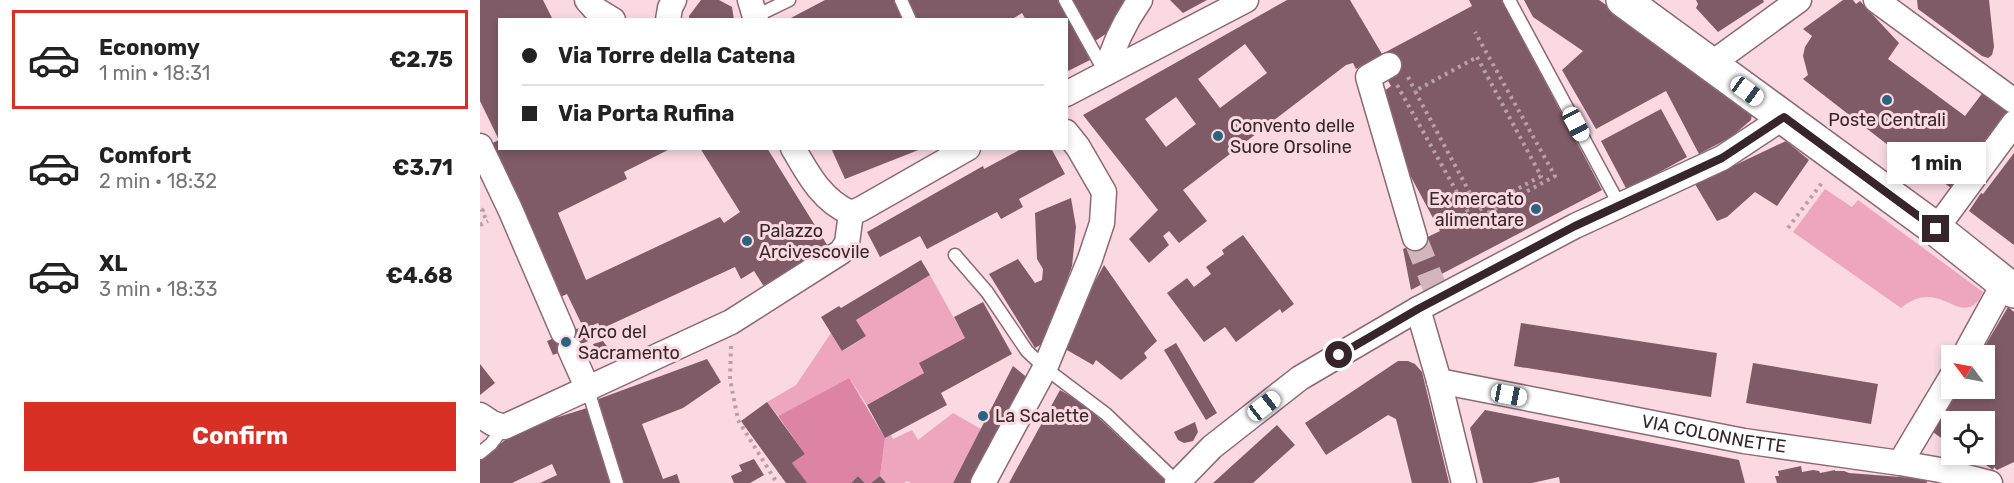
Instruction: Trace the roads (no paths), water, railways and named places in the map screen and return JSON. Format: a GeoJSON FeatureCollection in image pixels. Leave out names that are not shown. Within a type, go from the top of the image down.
{"type":"FeatureCollection","features":[{"type":"Feature","properties":{"kind":"street"},"geometry":{"type":"LineString","coordinates":[[587,0],[595,9],[610,18]]}},
{"type":"Feature","properties":{"kind":"street"},"geometry":{"type":"LineString","coordinates":[[668,18],[674,0]]}},
{"type":"Feature","properties":{"kind":"street"},"geometry":{"type":"LineString","coordinates":[[1106,73],[1111,50],[1123,24],[1140,0]]}},
{"type":"Feature","properties":{"kind":"street"},"geometry":{"type":"LineString","coordinates":[[1068,93],[1246,0]]}},
{"type":"Feature","properties":{"kind":"street"},"geometry":{"type":"LineString","coordinates":[[1623,0],[2011,286],[1971,345]]}},
{"type":"Feature","properties":{"kind":"street"},"geometry":{"type":"LineString","coordinates":[[1711,64],[1799,0]]}},
{"type":"Feature","properties":{"kind":"street"},"geometry":{"type":"LineString","coordinates":[[1876,0],[2014,101]]}},
{"type":"Feature","properties":{"kind":"street"},"geometry":{"type":"LineString","coordinates":[[1393,67],[1368,77],[1415,238]]}},
{"type":"Feature","properties":{"kind":"street"},"geometry":{"type":"LineString","coordinates":[[1178,483],[1212,447],[1300,378],[1418,309],[1575,226],[1722,158],[1784,117]]}},
{"type":"Feature","properties":{"kind":"street"},"geometry":{"type":"LineString","coordinates":[[1936,229],[2014,123]]}},
{"type":"Feature","properties":{"kind":"street"},"geometry":{"type":"LineString","coordinates":[[983,483],[1045,368],[1090,259],[1102,223],[1104,192],[1078,147],[1068,134]]}},
{"type":"Feature","properties":{"kind":"street"},"geometry":{"type":"LineString","coordinates":[[480,146],[587,387]]}},
{"type":"Feature","properties":{"kind":"street"},"geometry":{"type":"LineString","coordinates":[[794,150],[812,181],[830,201],[851,213]]}},
{"type":"Feature","properties":{"kind":"street"},"geometry":{"type":"LineString","coordinates":[[851,213],[965,150]]}},
{"type":"Feature","properties":{"kind":"street"},"geometry":{"type":"LineString","coordinates":[[480,415],[504,427],[731,322],[841,252],[847,243],[851,213]]}},
{"type":"Feature","properties":{"kind":"street"},"geometry":{"type":"LineString","coordinates":[[1418,309],[1439,381],[1464,483]]}},
{"type":"Feature","properties":{"kind":"street","name":"VIA COLONNETTE"},"geometry":{"type":"LineString","coordinates":[[1439,381],[1744,441],[1940,470],[1990,483]]}},
{"type":"Feature","properties":{"kind":"street"},"geometry":{"type":"LineString","coordinates":[[1900,463],[1941,394]]}},
{"type":"Feature","properties":{"kind":"lane"},"geometry":{"type":"LineString","coordinates":[[754,12],[789,0]]}},
{"type":"Feature","properties":{"kind":"lane"},"geometry":{"type":"LineString","coordinates":[[900,0],[909,18]]}},
{"type":"Feature","properties":{"kind":"lane"},"geometry":{"type":"LineString","coordinates":[[1065,0],[1106,73]]}},
{"type":"Feature","properties":{"kind":"lane"},"geometry":{"type":"LineString","coordinates":[[1509,0],[1620,206]]}},
{"type":"Feature","properties":{"kind":"lane"},"geometry":{"type":"LineString","coordinates":[[955,255],[987,291],[1027,351],[1045,368],[1106,414],[1178,483]]}},
{"type":"Feature","properties":{"kind":"lane"},"geometry":{"type":"LineString","coordinates":[[587,387],[616,483]]}},
{"type":"Feature","properties":{"kind":"lane"},"geometry":{"type":"LineString","coordinates":[[480,453],[491,444],[504,427]]}},
{"type":"Feature","properties":{"kind":"tunnel"},"geometry":{"type":"LineString","coordinates":[[1415,238],[1439,298]]}},
{"type":"Feature","properties":{"kind":"place","name":"Poste Centrali"},"geometry":{"type":"Point","coordinates":[1887,100]}},
{"type":"Feature","properties":{"kind":"place","name":"Convento delle Suore Orsoline"},"geometry":{"type":"Point","coordinates":[1218,136]}},
{"type":"Feature","properties":{"kind":"place","name":"Ex mercato alimentare"},"geometry":{"type":"Point","coordinates":[1536,209]}},
{"type":"Feature","properties":{"kind":"place","name":"Palazzo Arcivescovile"},"geometry":{"type":"Point","coordinates":[747,241]}},
{"type":"Feature","properties":{"kind":"place","name":"Arco del Sacramento"},"geometry":{"type":"Point","coordinates":[566,342]}},
{"type":"Feature","properties":{"kind":"place","name":"La Scalette"},"geometry":{"type":"Point","coordinates":[983,416]}}]}
